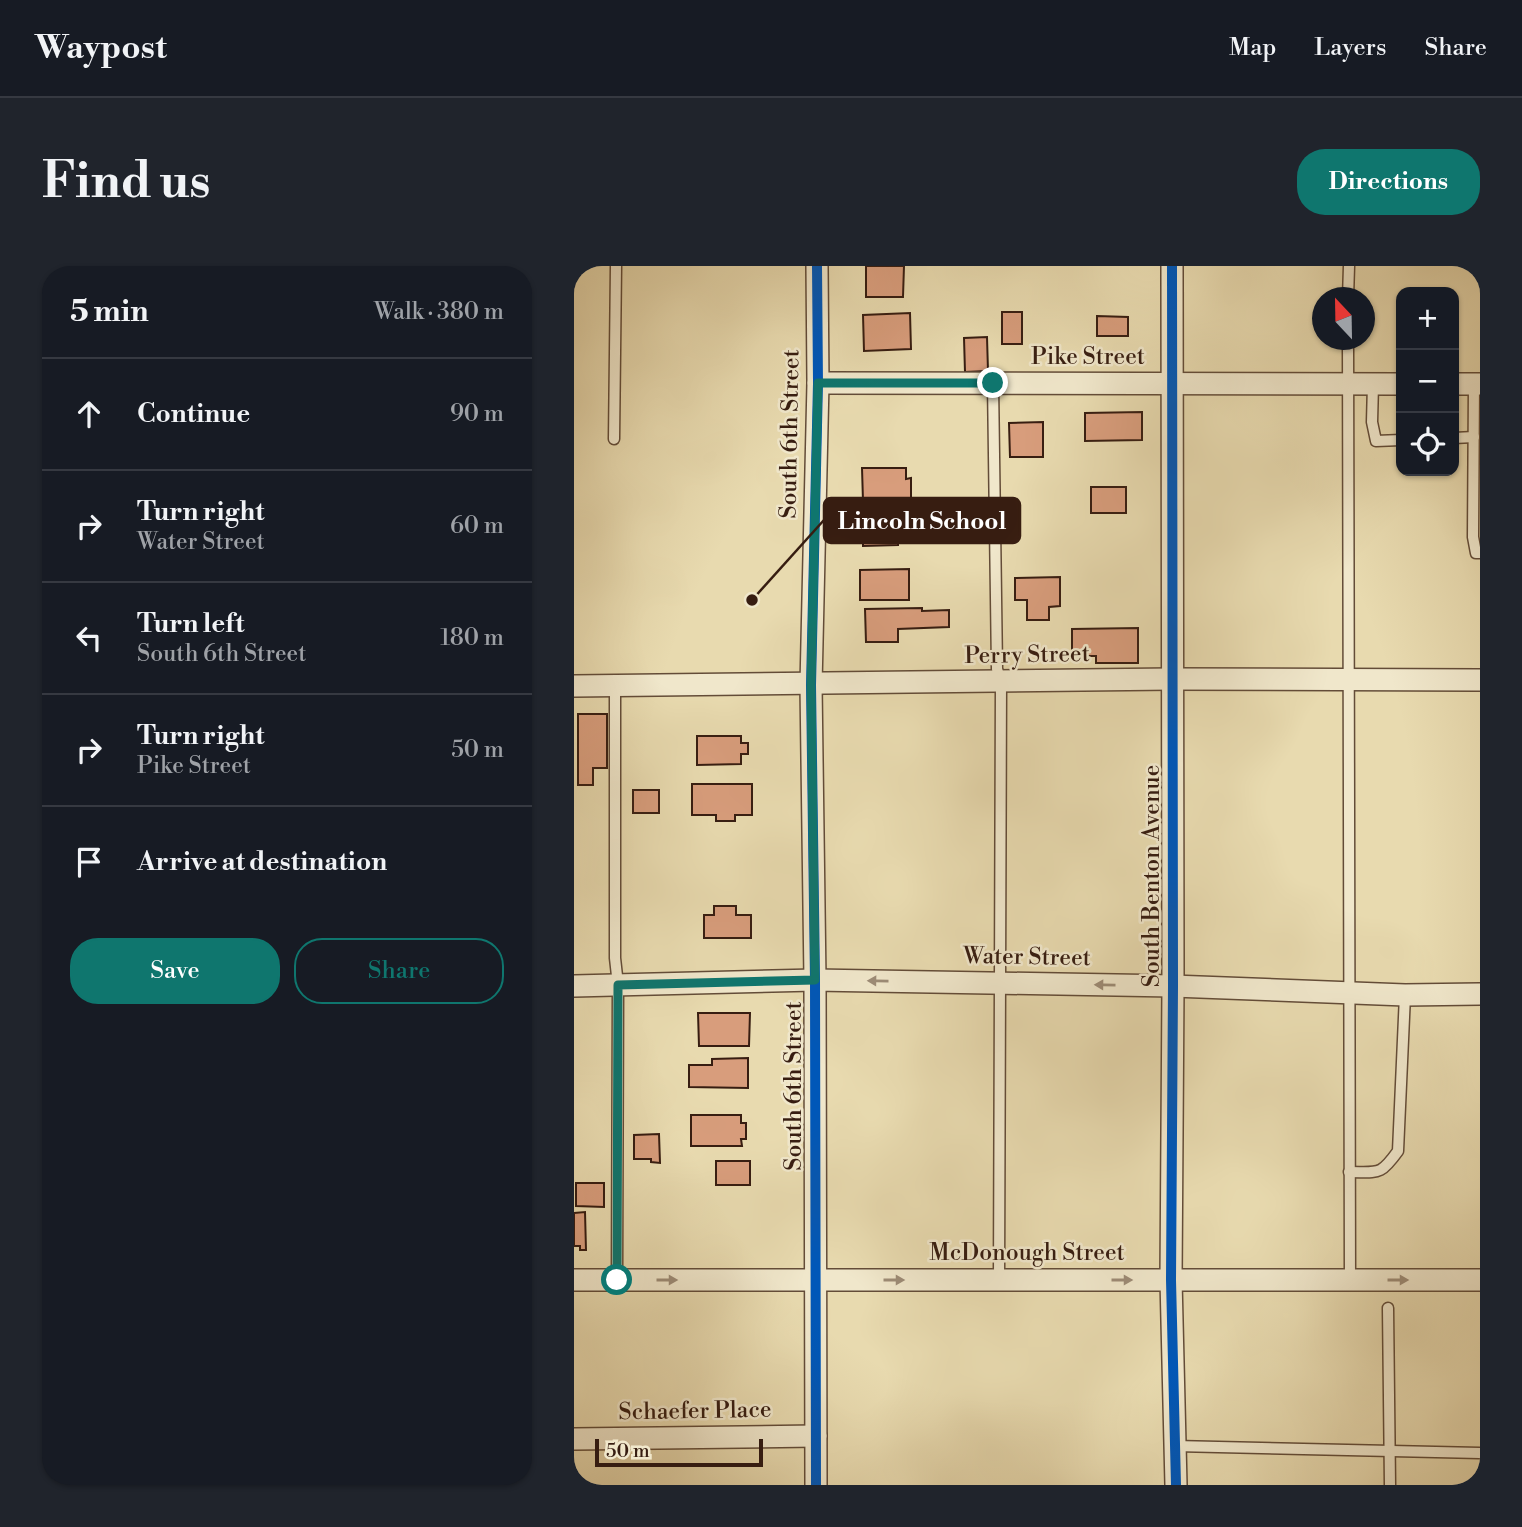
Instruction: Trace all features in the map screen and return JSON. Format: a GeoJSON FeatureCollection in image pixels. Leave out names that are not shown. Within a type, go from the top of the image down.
{"type":"FeatureCollection","features":[{"type":"Feature","properties":{"kind":"street","name":"South 6th Street"},"geometry":{"type":"LineString","coordinates":[[816,1485],[815,980],[811,685],[818,383],[817,266]]}},
{"type":"Feature","properties":{"kind":"street","name":"South Benton Avenue"},"geometry":{"type":"LineString","coordinates":[[1172,266],[1174,985],[1171,1280],[1176,1485]]}},
{"type":"Feature","properties":{"kind":"street","name":"Pike Street"},"geometry":{"type":"LineString","coordinates":[[818,383],[1396,384]]}},
{"type":"Feature","properties":{"kind":"street","name":"Perry Street"},"geometry":{"type":"LineString","coordinates":[[574,686],[1480,680]]}},
{"type":"Feature","properties":{"kind":"street","name":"Water Street"},"geometry":{"type":"LineString","coordinates":[[574,986],[815,980],[1174,985],[1405,995],[1480,994]]}},
{"type":"Feature","properties":{"kind":"street","name":"McDonough Street"},"geometry":{"type":"LineString","coordinates":[[574,1280],[1480,1280]]}},
{"type":"Feature","properties":{"kind":"street","name":"Schaefer Place"},"geometry":{"type":"LineString","coordinates":[[574,1439],[816,1436]]}},
{"type":"Feature","properties":{"kind":"lane"},"geometry":{"type":"LineString","coordinates":[[614,439],[616,266]]}},
{"type":"Feature","properties":{"kind":"lane"},"geometry":{"type":"LineString","coordinates":[[1348,287],[1349,266]]}},
{"type":"Feature","properties":{"kind":"lane"},"geometry":{"type":"LineString","coordinates":[[1348,350],[1350,1280]]}},
{"type":"Feature","properties":{"kind":"lane"},"geometry":{"type":"LineString","coordinates":[[993,383],[997,669],[1001,682],[999,1280]]}},
{"type":"Feature","properties":{"kind":"lane"},"geometry":{"type":"LineString","coordinates":[[1373,384],[1372,422],[1376,441],[1396,440]]}},
{"type":"Feature","properties":{"kind":"lane"},"geometry":{"type":"LineString","coordinates":[[1469,384],[1474,437],[1473,537],[1476,553],[1480,553]]}},
{"type":"Feature","properties":{"kind":"lane"},"geometry":{"type":"LineString","coordinates":[[1459,438],[1474,437]]}},
{"type":"Feature","properties":{"kind":"lane"},"geometry":{"type":"LineString","coordinates":[[615,686],[617,1280]]}},
{"type":"Feature","properties":{"kind":"lane"},"geometry":{"type":"LineString","coordinates":[[1349,1171],[1374,1172],[1385,1169],[1398,1151],[1405,995]]}},
{"type":"Feature","properties":{"kind":"lane"},"geometry":{"type":"LineString","coordinates":[[1388,1308],[1390,1485]]}},
{"type":"Feature","properties":{"kind":"lane"},"geometry":{"type":"LineString","coordinates":[[1175,1446],[1480,1453]]}},
{"type":"Feature","properties":{"kind":"building"},"geometry":{"type":"Polygon","coordinates":[[[866,266],[904,266],[903,297],[866,297],[866,266]]]}},
{"type":"Feature","properties":{"kind":"building"},"geometry":{"type":"Polygon","coordinates":[[[1002,312],[1022,312],[1022,344],[1002,344],[1002,312]]]}},
{"type":"Feature","properties":{"kind":"building"},"geometry":{"type":"Polygon","coordinates":[[[910,313],[911,349],[864,351],[863,315],[910,313]]]}},
{"type":"Feature","properties":{"kind":"building"},"geometry":{"type":"Polygon","coordinates":[[[1097,316],[1128,317],[1128,336],[1097,336],[1097,316]]]}},
{"type":"Feature","properties":{"kind":"building"},"geometry":{"type":"Polygon","coordinates":[[[987,337],[988,371],[965,372],[964,338],[987,337]]]}},
{"type":"Feature","properties":{"kind":"building"},"geometry":{"type":"Polygon","coordinates":[[[1142,412],[1142,440],[1085,441],[1085,413],[1142,412]]]}},
{"type":"Feature","properties":{"kind":"building"},"geometry":{"type":"Polygon","coordinates":[[[1043,422],[1043,457],[1010,457],[1009,423],[1043,422]]]}},
{"type":"Feature","properties":{"kind":"building"},"geometry":{"type":"Polygon","coordinates":[[[862,468],[906,468],[906,479],[911,478],[911,501],[863,501],[862,468]]]}},
{"type":"Feature","properties":{"kind":"building"},"geometry":{"type":"Polygon","coordinates":[[[1091,487],[1126,487],[1126,513],[1091,513],[1091,487]]]}},
{"type":"Feature","properties":{"kind":"building"},"geometry":{"type":"Polygon","coordinates":[[[863,516],[898,516],[898,545],[863,546],[863,516]]]}},
{"type":"Feature","properties":{"kind":"building"},"geometry":{"type":"Polygon","coordinates":[[[909,569],[909,600],[860,600],[860,570],[909,569]]]}},
{"type":"Feature","properties":{"kind":"building"},"geometry":{"type":"Polygon","coordinates":[[[1060,577],[1060,606],[1049,607],[1049,620],[1027,620],[1027,600],[1015,600],[1015,578],[1060,577]]]}},
{"type":"Feature","properties":{"kind":"building"},"geometry":{"type":"Polygon","coordinates":[[[922,608],[922,611],[949,610],[949,627],[898,629],[898,642],[866,642],[865,609],[922,608]]]}},
{"type":"Feature","properties":{"kind":"building"},"geometry":{"type":"Polygon","coordinates":[[[1138,628],[1138,663],[1096,663],[1096,656],[1072,656],[1072,629],[1138,628]]]}},
{"type":"Feature","properties":{"kind":"building"},"geometry":{"type":"Polygon","coordinates":[[[578,714],[607,714],[607,768],[593,768],[593,785],[578,785],[578,714]]]}},
{"type":"Feature","properties":{"kind":"building"},"geometry":{"type":"Polygon","coordinates":[[[697,736],[741,736],[741,743],[748,743],[748,754],[741,754],[741,764],[697,765],[697,736]]]}},
{"type":"Feature","properties":{"kind":"building"},"geometry":{"type":"Polygon","coordinates":[[[692,784],[752,784],[752,815],[735,815],[735,821],[716,821],[716,815],[692,815],[692,784]]]}},
{"type":"Feature","properties":{"kind":"building"},"geometry":{"type":"Polygon","coordinates":[[[633,790],[659,790],[659,813],[633,813],[633,790]]]}},
{"type":"Feature","properties":{"kind":"building"},"geometry":{"type":"Polygon","coordinates":[[[714,906],[736,906],[736,915],[751,915],[751,938],[704,938],[704,915],[714,915],[714,906]]]}},
{"type":"Feature","properties":{"kind":"building"},"geometry":{"type":"Polygon","coordinates":[[[698,1013],[750,1013],[749,1046],[699,1046],[698,1013]]]}},
{"type":"Feature","properties":{"kind":"building"},"geometry":{"type":"Polygon","coordinates":[[[748,1058],[748,1088],[689,1087],[689,1065],[712,1065],[712,1059],[748,1058]]]}},
{"type":"Feature","properties":{"kind":"building"},"geometry":{"type":"Polygon","coordinates":[[[691,1115],[741,1115],[741,1123],[746,1123],[746,1139],[741,1139],[742,1146],[691,1146],[691,1115]]]}},
{"type":"Feature","properties":{"kind":"building"},"geometry":{"type":"Polygon","coordinates":[[[659,1134],[660,1163],[651,1162],[651,1159],[634,1159],[634,1135],[659,1134]]]}},
{"type":"Feature","properties":{"kind":"building"},"geometry":{"type":"Polygon","coordinates":[[[716,1161],[750,1161],[750,1185],[716,1185],[716,1161]]]}},
{"type":"Feature","properties":{"kind":"building"},"geometry":{"type":"Polygon","coordinates":[[[576,1183],[604,1183],[604,1207],[576,1206],[576,1183]]]}},
{"type":"Feature","properties":{"kind":"building"},"geometry":{"type":"Polygon","coordinates":[[[585,1212],[586,1250],[580,1250],[580,1246],[574,1246],[574,1213],[585,1212]]]}},
{"type":"Feature","properties":{"kind":"cycle path"},"geometry":{"type":"LineString","coordinates":[[816,1485],[815,980],[811,685],[818,383],[817,266]]}},
{"type":"Feature","properties":{"kind":"cycle path"},"geometry":{"type":"LineString","coordinates":[[1172,266],[1171,1280],[1176,1485]]}},
{"type":"Feature","properties":{"kind":"place","name":"Lincoln School"},"geometry":{"type":"Point","coordinates":[752,600]}},
{"type":"Feature","properties":{"kind":"route"},"geometry":{"type":"LineString","coordinates":[[617,1280],[618,985],[815,980],[811,685],[818,383],[993,383]]}}]}
